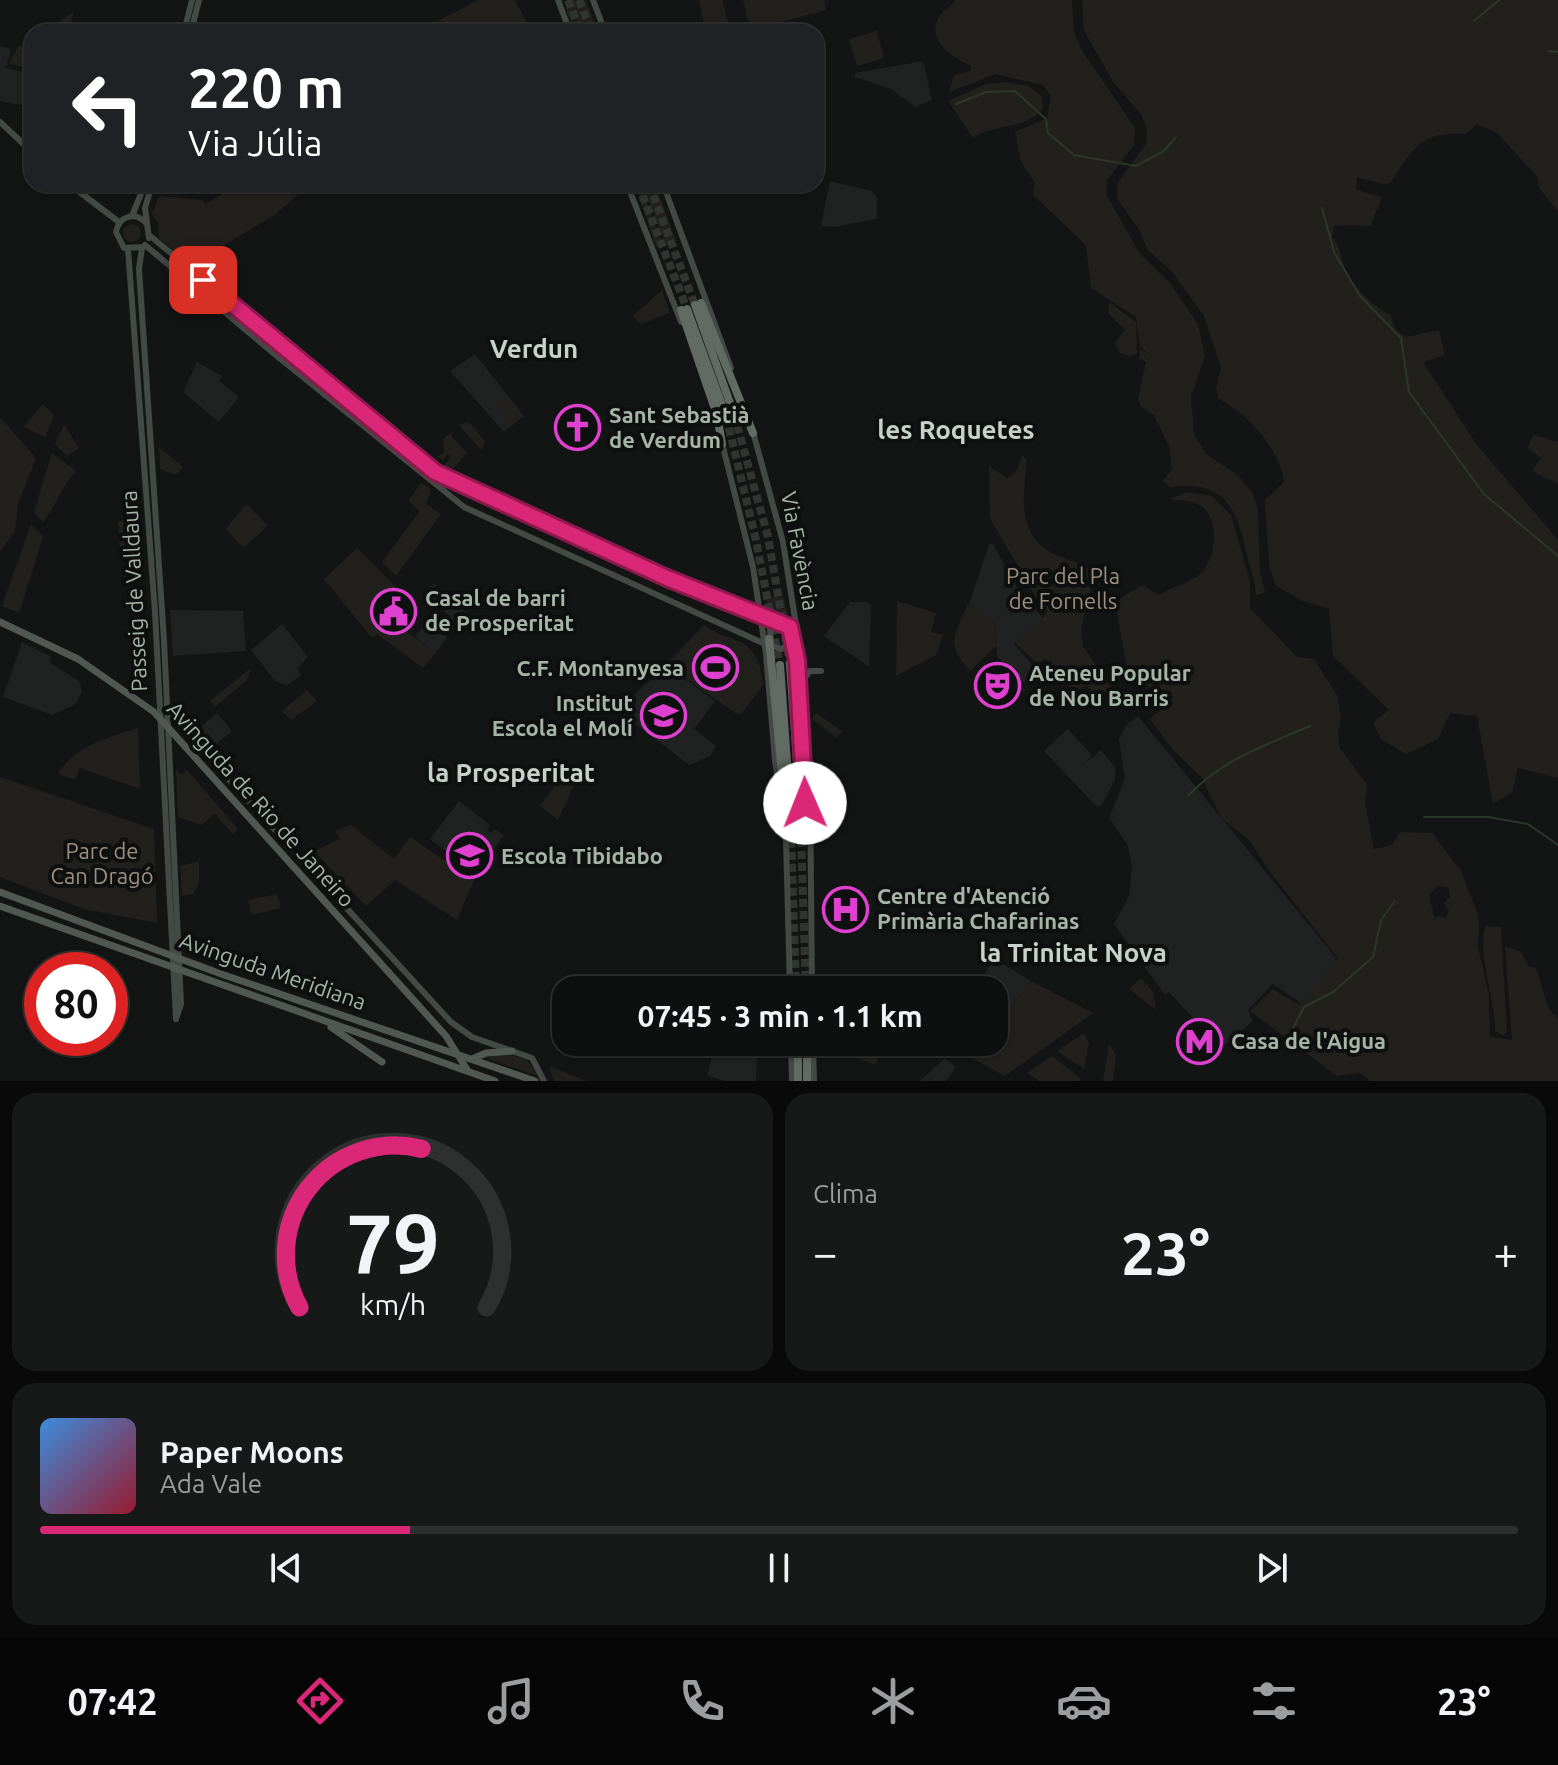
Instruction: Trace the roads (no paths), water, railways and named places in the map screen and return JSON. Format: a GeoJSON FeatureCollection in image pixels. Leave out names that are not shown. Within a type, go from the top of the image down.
{"type":"FeatureCollection","features":[{"type":"Feature","properties":{"kind":"highway"},"geometry":{"type":"LineString","coordinates":[[691,307],[722,444]]}},
{"type":"Feature","properties":{"kind":"highway"},"geometry":{"type":"LineString","coordinates":[[691,307],[753,433]]}},
{"type":"Feature","properties":{"kind":"highway"},"geometry":{"type":"LineString","coordinates":[[691,307],[730,415]]}},
{"type":"Feature","properties":{"kind":"highway"},"geometry":{"type":"LineString","coordinates":[[794,637],[795,803]]}},
{"type":"Feature","properties":{"kind":"highway"},"geometry":{"type":"LineString","coordinates":[[769,642],[795,803]]}},
{"type":"Feature","properties":{"kind":"highway"},"geometry":{"type":"LineString","coordinates":[[790,664],[795,803]]}},
{"type":"Feature","properties":{"kind":"highway"},"geometry":{"type":"LineString","coordinates":[[780,665],[795,803]]}},
{"type":"Feature","properties":{"kind":"highway"},"geometry":{"type":"LineString","coordinates":[[798,1081],[801,1056]]}},
{"type":"Feature","properties":{"kind":"highway"},"geometry":{"type":"LineString","coordinates":[[804,1056],[807,1081]]}},
{"type":"Feature","properties":{"kind":"main road","name":"Avinguda de Rio de Janeiro"},"geometry":{"type":"LineString","coordinates":[[0,622],[78,659],[166,717],[419,1005],[459,1054],[468,1071]]}},
{"type":"Feature","properties":{"kind":"main road","name":"Avinguda Meridiana"},"geometry":{"type":"LineString","coordinates":[[0,892],[186,961],[535,1081]]}},
{"type":"Feature","properties":{"kind":"main road","name":"Avinguda Meridiana"},"geometry":{"type":"LineString","coordinates":[[0,906],[165,967],[495,1081]]}},
{"type":"Feature","properties":{"kind":"main road"},"geometry":{"type":"LineString","coordinates":[[326,1023],[382,1062]]}},
{"type":"Feature","properties":{"kind":"main road"},"geometry":{"type":"LineString","coordinates":[[472,1059],[486,1053],[512,1051]]}},
{"type":"Feature","properties":{"kind":"street"},"geometry":{"type":"LineString","coordinates":[[187,24],[193,5],[199,0]]}},
{"type":"Feature","properties":{"kind":"street"},"geometry":{"type":"LineString","coordinates":[[558,0],[567,24]]}},
{"type":"Feature","properties":{"kind":"street"},"geometry":{"type":"LineString","coordinates":[[593,0],[602,24]]}},
{"type":"Feature","properties":{"kind":"street"},"geometry":{"type":"LineString","coordinates":[[0,122],[24,144]]}},
{"type":"Feature","properties":{"kind":"street"},"geometry":{"type":"LineString","coordinates":[[80,192],[119,222]]}},
{"type":"Feature","properties":{"kind":"street"},"geometry":{"type":"LineString","coordinates":[[119,222],[132,216],[142,192]]}},
{"type":"Feature","properties":{"kind":"street"},"geometry":{"type":"LineString","coordinates":[[119,222],[116,237],[128,249],[144,246],[464,507],[769,642],[785,648],[794,637],[790,627],[762,619],[435,472],[149,235],[145,208],[150,192]]}},
{"type":"Feature","properties":{"kind":"street"},"geometry":{"type":"LineString","coordinates":[[630,192],[684,330],[722,444],[769,642]]}},
{"type":"Feature","properties":{"kind":"street","name":"Via Favència"},"geometry":{"type":"LineString","coordinates":[[666,192],[753,433],[783,542],[803,683],[810,781],[812,976]]}},
{"type":"Feature","properties":{"kind":"street"},"geometry":{"type":"LineString","coordinates":[[132,216],[146,223]]}},
{"type":"Feature","properties":{"kind":"street"},"geometry":{"type":"LineString","coordinates":[[144,246],[149,235]]}},
{"type":"Feature","properties":{"kind":"street","name":"Passeig de Valldaura"},"geometry":{"type":"LineString","coordinates":[[128,249],[166,717],[164,818],[176,1019],[181,1004],[166,717],[139,265],[144,246]]}},
{"type":"Feature","properties":{"kind":"street"},"geometry":{"type":"LineString","coordinates":[[185,278],[190,269]]}},
{"type":"Feature","properties":{"kind":"street"},"geometry":{"type":"LineString","coordinates":[[746,611],[756,607],[758,598]]}},
{"type":"Feature","properties":{"kind":"street"},"geometry":{"type":"LineString","coordinates":[[779,624],[770,630],[769,642],[775,760],[786,840],[790,976]]}},
{"type":"Feature","properties":{"kind":"street"},"geometry":{"type":"LineString","coordinates":[[803,683],[810,671],[821,671]]}},
{"type":"Feature","properties":{"kind":"street","name":"Avinguda de Rio de Janeiro"},"geometry":{"type":"LineString","coordinates":[[166,717],[451,1022],[472,1037],[512,1051]]}},
{"type":"Feature","properties":{"kind":"street"},"geometry":{"type":"LineString","coordinates":[[164,818],[172,840]]}},
{"type":"Feature","properties":{"kind":"street"},"geometry":{"type":"LineString","coordinates":[[512,1051],[532,1058],[544,1081]]}},
{"type":"Feature","properties":{"kind":"street"},"geometry":{"type":"LineString","coordinates":[[792,1081],[799,1056]]}},
{"type":"Feature","properties":{"kind":"street"},"geometry":{"type":"LineString","coordinates":[[806,1056],[814,1081]]}},
{"type":"Feature","properties":{"kind":"street"},"geometry":{"type":"LineString","coordinates":[[468,1071],[472,1081]]}},
{"type":"Feature","properties":{"kind":"waterway"},"geometry":{"type":"LineString","coordinates":[[1474,21],[1499,0]]}},
{"type":"Feature","properties":{"kind":"waterway"},"geometry":{"type":"LineString","coordinates":[[1549,51],[1558,52]]}},
{"type":"Feature","properties":{"kind":"waterway"},"geometry":{"type":"LineString","coordinates":[[956,104],[986,92],[1015,91],[1046,119],[1048,133],[1074,155],[1136,166],[1164,151],[1176,137]]}},
{"type":"Feature","properties":{"kind":"waterway"},"geometry":{"type":"LineString","coordinates":[[1322,208],[1334,252],[1360,296],[1401,338],[1409,392],[1484,494],[1558,556]]}},
{"type":"Feature","properties":{"kind":"waterway"},"geometry":{"type":"LineString","coordinates":[[1188,796],[1230,763],[1310,726]]}},
{"type":"Feature","properties":{"kind":"waterway"},"geometry":{"type":"LineString","coordinates":[[1424,817],[1488,817],[1528,824],[1558,845]]}},
{"type":"Feature","properties":{"kind":"waterway"},"geometry":{"type":"LineString","coordinates":[[1291,1032],[1304,1007],[1333,992],[1373,957],[1381,920],[1395,901]]}},
{"type":"Feature","properties":{"kind":"tunnel"},"geometry":{"type":"LineString","coordinates":[[568,0],[578,24]]}},
{"type":"Feature","properties":{"kind":"tunnel"},"geometry":{"type":"LineString","coordinates":[[579,0],[589,24]]}},
{"type":"Feature","properties":{"kind":"tunnel"},"geometry":{"type":"LineString","coordinates":[[641,192],[687,309]]}},
{"type":"Feature","properties":{"kind":"tunnel"},"geometry":{"type":"LineString","coordinates":[[652,192],[695,305]]}},
{"type":"Feature","properties":{"kind":"tunnel"},"geometry":{"type":"LineString","coordinates":[[734,414],[768,537],[790,664]]}},
{"type":"Feature","properties":{"kind":"tunnel"},"geometry":{"type":"LineString","coordinates":[[726,416],[756,540],[780,665]]}},
{"type":"Feature","properties":{"kind":"tunnel"},"geometry":{"type":"LineString","coordinates":[[800,803],[806,976]]}},
{"type":"Feature","properties":{"kind":"tunnel"},"geometry":{"type":"LineString","coordinates":[[790,804],[796,976]]}},
{"type":"Feature","properties":{"kind":"place","name":"Sant Sebastià de Verdum"},"geometry":{"type":"Point","coordinates":[578,428]}},
{"type":"Feature","properties":{"kind":"place","name":"Casal de barri de Prosperitat"},"geometry":{"type":"Point","coordinates":[394,611]}},
{"type":"Feature","properties":{"kind":"place","name":"C.F. Montanyesa"},"geometry":{"type":"Point","coordinates":[715,668]}},
{"type":"Feature","properties":{"kind":"place","name":"Ateneu Popular de Nou Barris"},"geometry":{"type":"Point","coordinates":[998,686]}},
{"type":"Feature","properties":{"kind":"place","name":"Institut Escola el Molí"},"geometry":{"type":"Point","coordinates":[664,716]}},
{"type":"Feature","properties":{"kind":"place","name":"Escola Tibidabo"},"geometry":{"type":"Point","coordinates":[470,856]}},
{"type":"Feature","properties":{"kind":"place","name":"Centre d'Atenció Primària Chafarinas"},"geometry":{"type":"Point","coordinates":[846,909]}},
{"type":"Feature","properties":{"kind":"place","name":"Casa de l'Aigua"},"geometry":{"type":"Point","coordinates":[1200,1041]}},
{"type":"Feature","properties":{"kind":"district","name":"Verdun"},"geometry":{"type":"Point","coordinates":[534,349]}},
{"type":"Feature","properties":{"kind":"district","name":"les Roquetes"},"geometry":{"type":"Point","coordinates":[956,430]}},
{"type":"Feature","properties":{"kind":"district","name":"la Prosperitat"},"geometry":{"type":"Point","coordinates":[511,773]}},
{"type":"Feature","properties":{"kind":"district","name":"la Trinitat Nova"},"geometry":{"type":"Point","coordinates":[1073,953]}},
{"type":"Feature","properties":{"kind":"park label","name":"Parc del Pla de Fornells"},"geometry":{"type":"Point","coordinates":[1063,588]}},
{"type":"Feature","properties":{"kind":"park label","name":"Parc de Can Dragó"},"geometry":{"type":"Point","coordinates":[102,864]}}]}
